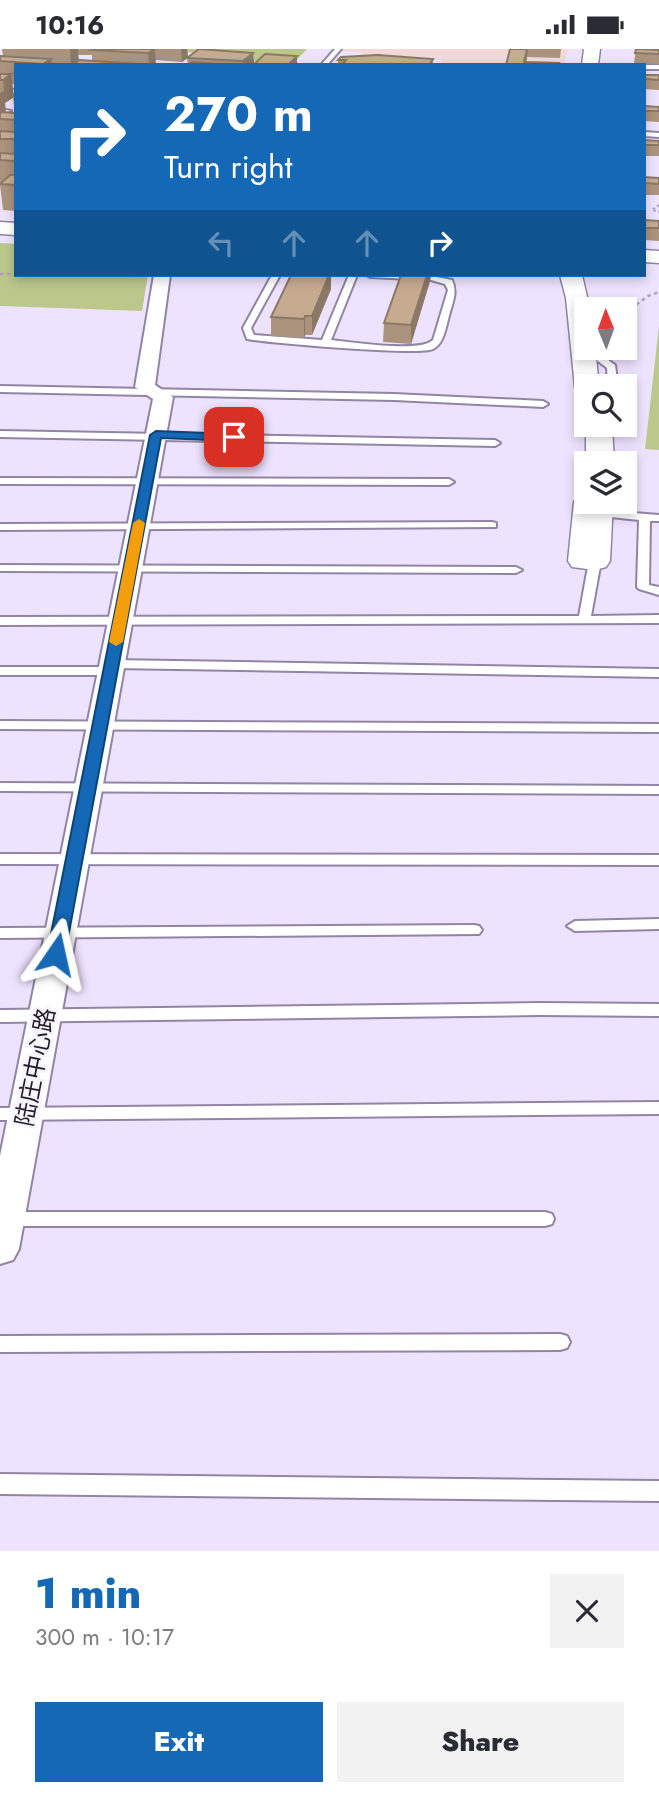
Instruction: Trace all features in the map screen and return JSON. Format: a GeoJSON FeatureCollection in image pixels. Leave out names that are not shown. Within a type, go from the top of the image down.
{"type":"FeatureCollection","features":[{"type":"Feature","properties":{"kind":"street","name":"陆庄中心路"},"geometry":{"type":"LineString","coordinates":[[0,1249],[13,1114],[45,1016],[163,397],[145,387],[162,277]]}},
{"type":"Feature","properties":{"kind":"street"},"geometry":{"type":"LineString","coordinates":[[571,277],[577,298],[586,374]]}},
{"type":"Feature","properties":{"kind":"street"},"geometry":{"type":"LineString","coordinates":[[585,277],[588,297]]}},
{"type":"Feature","properties":{"kind":"street"},"geometry":{"type":"LineString","coordinates":[[592,514],[583,561],[594,561]]}},
{"type":"Feature","properties":{"kind":"lane"},"geometry":{"type":"LineString","coordinates":[[326,63],[338,49]]}},
{"type":"Feature","properties":{"kind":"lane"},"geometry":{"type":"LineString","coordinates":[[275,277],[247,333],[256,339],[414,349],[430,347],[438,341],[453,285],[431,278],[411,277]]}},
{"type":"Feature","properties":{"kind":"lane"},"geometry":{"type":"LineString","coordinates":[[325,344],[352,277]]}},
{"type":"Feature","properties":{"kind":"lane"},"geometry":{"type":"LineString","coordinates":[[0,389],[394,397],[543,404]]}},
{"type":"Feature","properties":{"kind":"lane"},"geometry":{"type":"LineString","coordinates":[[0,434],[495,443]]}},
{"type":"Feature","properties":{"kind":"lane"},"geometry":{"type":"LineString","coordinates":[[0,481],[449,482]]}},
{"type":"Feature","properties":{"kind":"lane"},"geometry":{"type":"LineString","coordinates":[[629,514],[659,518]]}},
{"type":"Feature","properties":{"kind":"lane"},"geometry":{"type":"LineString","coordinates":[[645,517],[643,587],[659,591]]}},
{"type":"Feature","properties":{"kind":"lane"},"geometry":{"type":"LineString","coordinates":[[0,527],[492,525]]}},
{"type":"Feature","properties":{"kind":"lane"},"geometry":{"type":"LineString","coordinates":[[584,619],[594,561]]}},
{"type":"Feature","properties":{"kind":"lane"},"geometry":{"type":"LineString","coordinates":[[0,568],[516,570]]}},
{"type":"Feature","properties":{"kind":"lane"},"geometry":{"type":"LineString","coordinates":[[0,621],[659,619]]}},
{"type":"Feature","properties":{"kind":"lane"},"geometry":{"type":"LineString","coordinates":[[0,671],[111,668],[659,673]]}},
{"type":"Feature","properties":{"kind":"lane"},"geometry":{"type":"LineString","coordinates":[[0,725],[659,728]]}},
{"type":"Feature","properties":{"kind":"lane"},"geometry":{"type":"LineString","coordinates":[[0,787],[659,790]]}},
{"type":"Feature","properties":{"kind":"lane"},"geometry":{"type":"LineString","coordinates":[[0,859],[659,860]]}},
{"type":"Feature","properties":{"kind":"lane"},"geometry":{"type":"LineString","coordinates":[[575,926],[659,925]]}},
{"type":"Feature","properties":{"kind":"lane"},"geometry":{"type":"LineString","coordinates":[[0,933],[474,930]]}},
{"type":"Feature","properties":{"kind":"lane"},"geometry":{"type":"LineString","coordinates":[[0,1016],[659,1010]]}},
{"type":"Feature","properties":{"kind":"lane"},"geometry":{"type":"LineString","coordinates":[[13,1114],[659,1108]]}},
{"type":"Feature","properties":{"kind":"lane"},"geometry":{"type":"LineString","coordinates":[[3,1219],[545,1219]]}},
{"type":"Feature","properties":{"kind":"lane"},"geometry":{"type":"LineString","coordinates":[[0,1344],[559,1342]]}},
{"type":"Feature","properties":{"kind":"lane"},"geometry":{"type":"LineString","coordinates":[[0,1484],[659,1492]]}},
{"type":"Feature","properties":{"kind":"path"},"geometry":{"type":"LineString","coordinates":[[659,205],[652,210],[659,212]]}},
{"type":"Feature","properties":{"kind":"path"},"geometry":{"type":"LineString","coordinates":[[637,304],[659,292]]}},
{"type":"Feature","properties":{"kind":"shaded area"},"geometry":{"type":"Polygon","coordinates":[[[568,49],[564,63],[442,63],[441,60],[360,56],[361,52],[341,51],[568,49]]]}},
{"type":"Feature","properties":{"kind":"green space"},"geometry":{"type":"Polygon","coordinates":[[[131,49],[307,49],[294,63],[196,57],[200,53],[131,49]]]}},
{"type":"Feature","properties":{"kind":"green space"},"geometry":{"type":"Polygon","coordinates":[[[0,243],[14,244],[14,277],[148,277],[142,311],[0,306],[0,243]]]}},
{"type":"Feature","properties":{"kind":"green space"},"geometry":{"type":"Polygon","coordinates":[[[659,326],[659,450],[645,449],[659,326]]]}},
{"type":"Feature","properties":{"kind":"building"},"geometry":{"type":"Polygon","coordinates":[[[155,49],[148,53],[91,50],[155,49]]]}},
{"type":"Feature","properties":{"kind":"building"},"geometry":{"type":"Polygon","coordinates":[[[199,49],[253,53],[243,61],[187,58],[199,49]]]}},
{"type":"Feature","properties":{"kind":"building"},"geometry":{"type":"Polygon","coordinates":[[[510,49],[527,49],[524,62],[559,63],[506,63],[510,49]]]}},
{"type":"Feature","properties":{"kind":"building"},"geometry":{"type":"Polygon","coordinates":[[[636,49],[659,50],[659,54],[635,53],[636,49]]]}},
{"type":"Feature","properties":{"kind":"building"},"geometry":{"type":"Polygon","coordinates":[[[265,54],[297,56],[290,63],[255,63],[265,54]]]}},
{"type":"Feature","properties":{"kind":"building"},"geometry":{"type":"Polygon","coordinates":[[[378,55],[433,59],[430,63],[344,63],[346,60],[338,60],[341,57],[378,55]]]}},
{"type":"Feature","properties":{"kind":"building"},"geometry":{"type":"Polygon","coordinates":[[[0,56],[51,59],[45,63],[0,61],[0,56]]]}},
{"type":"Feature","properties":{"kind":"building"},"geometry":{"type":"Polygon","coordinates":[[[79,60],[123,63],[75,63],[79,60]]]}},
{"type":"Feature","properties":{"kind":"building"},"geometry":{"type":"Polygon","coordinates":[[[0,74],[11,74],[0,80],[0,74]]]}},
{"type":"Feature","properties":{"kind":"building"},"geometry":{"type":"Polygon","coordinates":[[[646,75],[659,75],[659,80],[646,79],[646,75]]]}},
{"type":"Feature","properties":{"kind":"building"},"geometry":{"type":"Polygon","coordinates":[[[646,106],[659,107],[659,111],[646,111],[646,106]]]}},
{"type":"Feature","properties":{"kind":"building"},"geometry":{"type":"Polygon","coordinates":[[[0,112],[14,113],[14,120],[0,119],[0,112]]]}},
{"type":"Feature","properties":{"kind":"building"},"geometry":{"type":"Polygon","coordinates":[[[0,131],[14,132],[14,139],[0,139],[0,131]]]}},
{"type":"Feature","properties":{"kind":"building"},"geometry":{"type":"Polygon","coordinates":[[[646,140],[659,141],[659,145],[646,145],[646,140]]]}},
{"type":"Feature","properties":{"kind":"building"},"geometry":{"type":"Polygon","coordinates":[[[0,153],[14,154],[14,161],[0,160],[0,153]]]}},
{"type":"Feature","properties":{"kind":"building"},"geometry":{"type":"Polygon","coordinates":[[[10,175],[14,175],[14,185],[0,184],[10,175]]]}},
{"type":"Feature","properties":{"kind":"building"},"geometry":{"type":"Polygon","coordinates":[[[646,177],[659,178],[659,184],[646,183],[646,177]]]}},
{"type":"Feature","properties":{"kind":"building"},"geometry":{"type":"Polygon","coordinates":[[[646,220],[659,221],[659,228],[646,228],[646,220]]]}},
{"type":"Feature","properties":{"kind":"building"},"geometry":{"type":"Polygon","coordinates":[[[290,277],[328,277],[312,316],[305,316],[304,319],[271,317],[290,277]]]}},
{"type":"Feature","properties":{"kind":"building"},"geometry":{"type":"Polygon","coordinates":[[[400,277],[426,277],[411,325],[384,323],[400,277]]]}},
{"type":"Feature","properties":{"kind":"slow traffic"},"geometry":{"type":"LineString","coordinates":[[116,642],[139,523]]}},
{"type":"Feature","properties":{"kind":"route"},"geometry":{"type":"LineString","coordinates":[[56,954],[156,435],[234,437]]}}]}
